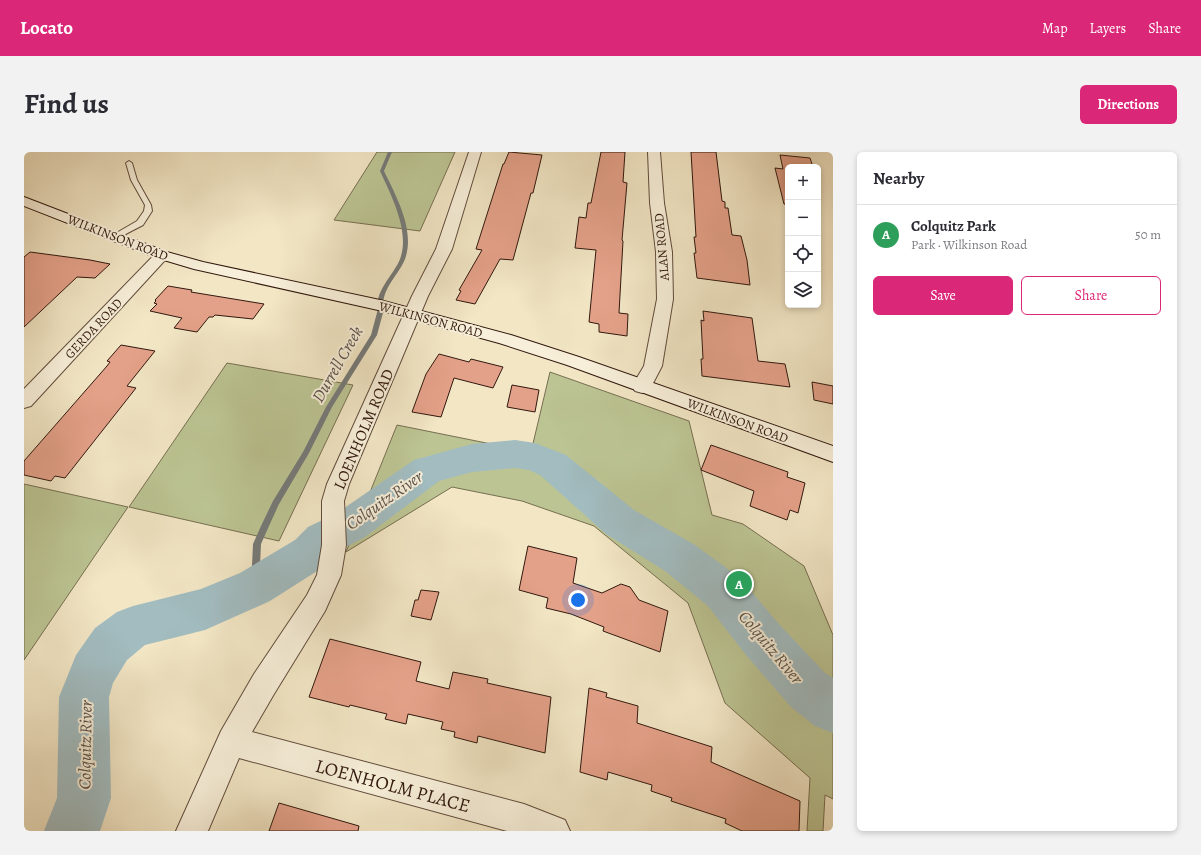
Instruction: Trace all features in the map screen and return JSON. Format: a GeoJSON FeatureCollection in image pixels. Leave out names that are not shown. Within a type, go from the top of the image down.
{"type":"FeatureCollection","features":[{"type":"Feature","properties":{"kind":"street","name":"LOENHOLM ROAD"},"geometry":{"type":"LineString","coordinates":[[192,831],[231,741],[264,684],[316,603],[329,575],[334,545],[332,518],[333,501],[338,484],[413,314],[444,250],[475,152]]}},
{"type":"Feature","properties":{"kind":"street","name":"ALAN ROAD"},"geometry":{"type":"LineString","coordinates":[[642,386],[653,366],[665,299],[664,252],[657,204],[654,152]]}},
{"type":"Feature","properties":{"kind":"street","name":"WILKINSON ROAD"},"geometry":{"type":"LineString","coordinates":[[24,201],[162,255],[200,266],[243,277],[380,305],[513,342],[833,454]]}},
{"type":"Feature","properties":{"kind":"street","name":"GERDA ROAD"},"geometry":{"type":"LineString","coordinates":[[24,401],[162,255]]}},
{"type":"Feature","properties":{"kind":"street","name":"LOENHOLM PLACE"},"geometry":{"type":"LineString","coordinates":[[231,741],[524,820],[554,831]]}},
{"type":"Feature","properties":{"kind":"lane"},"geometry":{"type":"LineString","coordinates":[[116,237],[140,223],[148,211],[148,205],[134,180],[129,163]]}},
{"type":"Feature","properties":{"kind":"green space"},"geometry":{"type":"Polygon","coordinates":[[[377,152],[455,152],[420,231],[334,220],[377,152]]]}},
{"type":"Feature","properties":{"kind":"green space"},"geometry":{"type":"Polygon","coordinates":[[[227,363],[353,385],[279,541],[129,507],[227,363]]]}},
{"type":"Feature","properties":{"kind":"green space"},"geometry":{"type":"Polygon","coordinates":[[[550,372],[689,421],[712,515],[743,524],[804,566],[833,635],[833,799],[825,795],[823,831],[807,831],[810,778],[725,703],[688,603],[594,526],[522,501],[452,487],[346,552],[397,425],[531,452],[550,372]]]}},
{"type":"Feature","properties":{"kind":"green space"},"geometry":{"type":"Polygon","coordinates":[[[24,484],[128,507],[24,660],[24,484]]]}},
{"type":"Feature","properties":{"kind":"building"},"geometry":{"type":"Polygon","coordinates":[[[509,152],[542,155],[533,193],[531,193],[513,260],[500,259],[475,304],[456,300],[461,291],[459,290],[482,250],[476,249],[503,164],[509,152]]]}},
{"type":"Feature","properties":{"kind":"building"},"geometry":{"type":"Polygon","coordinates":[[[601,152],[625,152],[623,182],[627,183],[622,240],[619,313],[628,314],[627,336],[599,332],[599,324],[589,322],[596,250],[575,248],[579,217],[586,218],[588,203],[591,203],[601,152]]]}},
{"type":"Feature","properties":{"kind":"building"},"geometry":{"type":"Polygon","coordinates":[[[691,152],[716,152],[722,201],[725,202],[725,208],[728,208],[732,235],[741,236],[747,260],[750,285],[697,278],[694,253],[696,253],[694,237],[696,237],[691,152]]]}},
{"type":"Feature","properties":{"kind":"building"},"geometry":{"type":"Polygon","coordinates":[[[780,155],[810,158],[812,164],[785,164],[785,204],[775,168],[783,169],[780,155]]]}},
{"type":"Feature","properties":{"kind":"building"},"geometry":{"type":"Polygon","coordinates":[[[30,252],[110,264],[95,278],[77,277],[24,327],[24,257],[30,252]]]}},
{"type":"Feature","properties":{"kind":"building"},"geometry":{"type":"Polygon","coordinates":[[[168,286],[192,290],[191,292],[264,304],[253,319],[215,315],[213,317],[209,317],[197,332],[174,328],[182,318],[150,311],[157,304],[154,303],[156,301],[155,300],[168,286]]]}},
{"type":"Feature","properties":{"kind":"building"},"geometry":{"type":"Polygon","coordinates":[[[703,311],[752,318],[758,361],[785,364],[790,387],[702,376],[701,359],[703,359],[701,320],[704,321],[703,311]]]}},
{"type":"Feature","properties":{"kind":"building"},"geometry":{"type":"Polygon","coordinates":[[[121,345],[155,351],[127,386],[136,388],[65,478],[55,476],[51,481],[24,475],[24,461],[107,366],[110,362],[107,361],[121,345]]]}},
{"type":"Feature","properties":{"kind":"building"},"geometry":{"type":"Polygon","coordinates":[[[439,354],[469,362],[471,359],[503,367],[493,388],[454,378],[441,417],[412,412],[426,374],[439,354]]]}},
{"type":"Feature","properties":{"kind":"building"},"geometry":{"type":"Polygon","coordinates":[[[812,382],[833,386],[833,404],[814,400],[812,382]]]}},
{"type":"Feature","properties":{"kind":"building"},"geometry":{"type":"Polygon","coordinates":[[[512,385],[539,390],[535,412],[507,407],[512,385]]]}},
{"type":"Feature","properties":{"kind":"building"},"geometry":{"type":"Polygon","coordinates":[[[711,445],[788,472],[787,477],[805,483],[798,513],[790,510],[787,520],[750,506],[754,491],[701,470],[711,445]]]}},
{"type":"Feature","properties":{"kind":"building"},"geometry":{"type":"Polygon","coordinates":[[[528,546],[577,558],[573,583],[602,593],[621,584],[630,587],[639,600],[668,611],[660,652],[603,631],[604,627],[571,614],[546,608],[548,598],[519,590],[528,546]]]}},
{"type":"Feature","properties":{"kind":"building"},"geometry":{"type":"Polygon","coordinates":[[[421,590],[439,592],[431,620],[411,616],[415,600],[418,600],[421,590]]]}},
{"type":"Feature","properties":{"kind":"building"},"geometry":{"type":"Polygon","coordinates":[[[330,639],[421,662],[416,681],[449,689],[453,672],[488,679],[487,683],[551,697],[545,753],[478,736],[477,743],[454,737],[455,732],[441,729],[443,722],[408,714],[406,724],[385,719],[387,714],[350,705],[349,707],[309,697],[330,639]]]}},
{"type":"Feature","properties":{"kind":"building"},"geometry":{"type":"Polygon","coordinates":[[[589,688],[607,693],[606,697],[638,706],[637,723],[712,747],[711,762],[800,801],[799,831],[742,831],[725,823],[726,819],[671,801],[672,798],[651,791],[652,785],[608,772],[607,780],[580,772],[589,688]]]}},
{"type":"Feature","properties":{"kind":"building"},"geometry":{"type":"Polygon","coordinates":[[[279,803],[359,826],[358,831],[269,831],[279,803]]]}},
{"type":"Feature","properties":{"kind":"waterway","name":"Durrell Creek"},"geometry":{"type":"LineString","coordinates":[[255,587],[257,544],[265,526],[276,503],[306,453],[329,407],[374,335],[385,288],[404,256],[406,246],[400,212],[382,171],[390,152]]}},
{"type":"Feature","properties":{"kind":"waterway","name":"Colquitz River"},"geometry":{"type":"LineString","coordinates":[[72,831],[84,798],[84,697],[93,672],[111,644],[133,627],[205,609],[255,587],[310,553],[323,539],[351,525],[427,470],[472,458],[515,454],[535,457],[553,465],[620,522],[680,558],[724,592],[762,639],[808,690],[833,708]]}},
{"type":"Feature","properties":{"kind":"place","name":"Colquitz Park"},"geometry":{"type":"Point","coordinates":[739,584]}}]}
